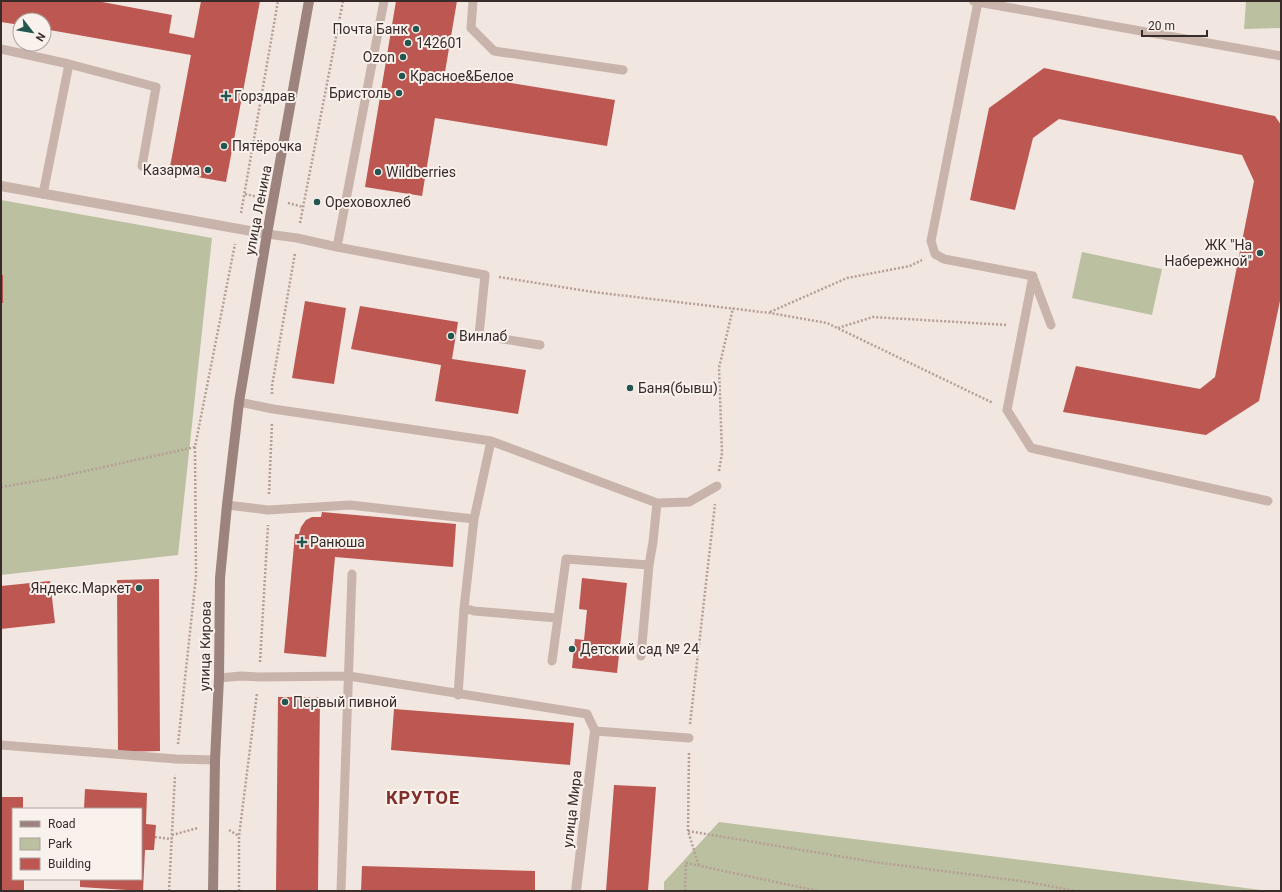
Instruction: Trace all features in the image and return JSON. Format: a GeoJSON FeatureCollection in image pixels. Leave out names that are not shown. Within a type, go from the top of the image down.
{"type":"FeatureCollection","features":[{"type":"Feature","properties":{"kind":"street","name":"улица Ленина"},"geometry":{"type":"LineString","coordinates":[[239,402],[267,234],[310,1]]}},
{"type":"Feature","properties":{"kind":"street"},"geometry":{"type":"LineString","coordinates":[[1,186],[267,234]]}},
{"type":"Feature","properties":{"kind":"street","name":"улица Кирова"},"geometry":{"type":"LineString","coordinates":[[213,891],[215,760],[219,678],[220,578],[239,402]]}},
{"type":"Feature","properties":{"kind":"street","name":"улица Мира"},"geometry":{"type":"LineString","coordinates":[[576,891],[595,731]]}},
{"type":"Feature","properties":{"kind":"lane"},"geometry":{"type":"LineString","coordinates":[[337,247],[384,1]]}},
{"type":"Feature","properties":{"kind":"lane"},"geometry":{"type":"LineString","coordinates":[[473,1],[470,28],[494,51],[623,70]]}},
{"type":"Feature","properties":{"kind":"lane"},"geometry":{"type":"LineString","coordinates":[[1032,276],[944,259],[935,254],[931,240],[976,1],[1281,56]]}},
{"type":"Feature","properties":{"kind":"lane"},"geometry":{"type":"LineString","coordinates":[[1,49],[69,64],[156,87],[142,166]]}},
{"type":"Feature","properties":{"kind":"lane"},"geometry":{"type":"LineString","coordinates":[[43,194],[69,64]]}},
{"type":"Feature","properties":{"kind":"lane"},"geometry":{"type":"LineString","coordinates":[[267,234],[297,238],[485,275],[480,335],[540,345]]}},
{"type":"Feature","properties":{"kind":"lane"},"geometry":{"type":"LineString","coordinates":[[1032,276],[1051,325]]}},
{"type":"Feature","properties":{"kind":"lane"},"geometry":{"type":"LineString","coordinates":[[1032,276],[1007,410],[1031,448],[1268,501]]}},
{"type":"Feature","properties":{"kind":"lane"},"geometry":{"type":"LineString","coordinates":[[239,402],[491,441],[657,503],[689,502],[717,486]]}},
{"type":"Feature","properties":{"kind":"lane"},"geometry":{"type":"LineString","coordinates":[[458,695],[464,608],[474,518],[491,441]]}},
{"type":"Feature","properties":{"kind":"lane"},"geometry":{"type":"LineString","coordinates":[[641,656],[649,565],[657,503]]}},
{"type":"Feature","properties":{"kind":"lane"},"geometry":{"type":"LineString","coordinates":[[227,505],[268,510],[350,505],[474,518]]}},
{"type":"Feature","properties":{"kind":"lane"},"geometry":{"type":"LineString","coordinates":[[552,661],[566,559],[649,565]]}},
{"type":"Feature","properties":{"kind":"lane"},"geometry":{"type":"LineString","coordinates":[[341,891],[352,574]]}},
{"type":"Feature","properties":{"kind":"lane"},"geometry":{"type":"LineString","coordinates":[[464,608],[474,611],[557,618]]}},
{"type":"Feature","properties":{"kind":"lane"},"geometry":{"type":"LineString","coordinates":[[219,678],[241,676],[349,676],[458,695],[587,714],[595,731],[689,738]]}},
{"type":"Feature","properties":{"kind":"lane"},"geometry":{"type":"LineString","coordinates":[[1,745],[176,759],[215,760]]}},
{"type":"Feature","properties":{"kind":"path"},"geometry":{"type":"LineString","coordinates":[[169,891],[176,759],[196,576],[195,447],[238,229],[278,1]]}},
{"type":"Feature","properties":{"kind":"path"},"geometry":{"type":"LineString","coordinates":[[239,891],[239,836],[259,677],[273,408],[272,386],[297,238],[343,1]]}},
{"type":"Feature","properties":{"kind":"path"},"geometry":{"type":"LineString","coordinates":[[770,313],[847,278],[910,266],[935,254]]}},
{"type":"Feature","properties":{"kind":"path"},"geometry":{"type":"LineString","coordinates":[[485,275],[593,292],[770,313],[827,323],[1007,410]]}},
{"type":"Feature","properties":{"kind":"path"},"geometry":{"type":"LineString","coordinates":[[699,866],[688,831],[689,738],[722,453],[719,368],[733,308]]}},
{"type":"Feature","properties":{"kind":"path"},"geometry":{"type":"LineString","coordinates":[[838,328],[873,317],[1008,325]]}},
{"type":"Feature","properties":{"kind":"path"},"geometry":{"type":"LineString","coordinates":[[1,487],[54,478],[195,447]]}},
{"type":"Feature","properties":{"kind":"path"},"geometry":{"type":"LineString","coordinates":[[688,831],[874,862],[1028,882],[1076,891]]}},
{"type":"Feature","properties":{"kind":"path"},"geometry":{"type":"LineString","coordinates":[[155,837],[172,838]]}},
{"type":"Feature","properties":{"kind":"path"},"geometry":{"type":"LineString","coordinates":[[685,891],[686,863],[818,891]]}},
{"type":"Feature","properties":{"kind":"green space"},"geometry":{"type":"Polygon","coordinates":[[[1246,1],[1281,1],[1281,28],[1244,29],[1246,1]]]}},
{"type":"Feature","properties":{"kind":"green space"},"geometry":{"type":"Polygon","coordinates":[[[1,200],[212,238],[178,555],[1,575],[1,200]]]}},
{"type":"Feature","properties":{"kind":"green space"},"geometry":{"type":"Polygon","coordinates":[[[1082,252],[1162,269],[1152,315],[1072,298],[1082,252]]]}},
{"type":"Feature","properties":{"kind":"green space"},"geometry":{"type":"Polygon","coordinates":[[[719,822],[1269,891],[664,891],[664,882],[719,822]]]}},
{"type":"Feature","properties":{"kind":"building"},"geometry":{"type":"Polygon","coordinates":[[[1,1],[97,1],[172,15],[169,33],[194,38],[201,1],[260,1],[226,182],[169,172],[191,55],[52,30],[52,12],[12,12],[12,24],[1,22],[1,1]]]}},
{"type":"Feature","properties":{"kind":"building"},"geometry":{"type":"Polygon","coordinates":[[[396,1],[457,1],[445,72],[615,100],[607,146],[435,118],[422,196],[365,187],[396,1]]]}},
{"type":"Feature","properties":{"kind":"building","name":"ЖК \"На Набережной\""},"geometry":{"type":"Polygon","coordinates":[[[1044,68],[1275,116],[1281,125],[1281,296],[1259,401],[1206,435],[1063,412],[1076,366],[1200,389],[1215,377],[1254,181],[1242,155],[1059,119],[1033,138],[1015,210],[970,200],[989,108],[1044,68]]]}},
{"type":"Feature","properties":{"kind":"building"},"geometry":{"type":"Polygon","coordinates":[[[1,275],[3,275],[3,303],[1,303],[1,275]]]}},
{"type":"Feature","properties":{"kind":"building"},"geometry":{"type":"Polygon","coordinates":[[[305,301],[346,308],[334,384],[292,378],[305,301]]]}},
{"type":"Feature","properties":{"kind":"building"},"geometry":{"type":"Polygon","coordinates":[[[360,306],[458,322],[452,359],[526,370],[518,414],[435,401],[441,365],[351,349],[360,306]]]}},
{"type":"Feature","properties":{"kind":"building"},"geometry":{"type":"Polygon","coordinates":[[[322,512],[456,524],[453,567],[335,557],[326,657],[284,653],[295,534],[299,534],[301,527],[306,520],[312,517],[321,517],[322,512]]]}},
{"type":"Feature","properties":{"kind":"building"},"geometry":{"type":"Polygon","coordinates":[[[582,578],[627,583],[617,673],[572,668],[575,639],[584,640],[587,610],[579,609],[582,578]]]}},
{"type":"Feature","properties":{"kind":"building"},"geometry":{"type":"Polygon","coordinates":[[[159,579],[160,751],[118,752],[117,580],[159,579]]]}},
{"type":"Feature","properties":{"kind":"building"},"geometry":{"type":"Polygon","coordinates":[[[50,581],[55,623],[1,629],[1,586],[50,581]]]}},
{"type":"Feature","properties":{"kind":"building"},"geometry":{"type":"Polygon","coordinates":[[[278,697],[320,697],[318,891],[276,891],[278,697]]]}},
{"type":"Feature","properties":{"kind":"building"},"geometry":{"type":"Polygon","coordinates":[[[394,709],[574,723],[570,765],[391,750],[394,709]]]}},
{"type":"Feature","properties":{"kind":"building"},"geometry":{"type":"Polygon","coordinates":[[[614,785],[656,787],[648,891],[606,891],[614,785]]]}},
{"type":"Feature","properties":{"kind":"building"},"geometry":{"type":"Polygon","coordinates":[[[85,789],[147,793],[146,824],[156,825],[154,850],[145,850],[143,891],[80,887],[80,880],[142,880],[142,808],[84,808],[85,789]]]}},
{"type":"Feature","properties":{"kind":"building"},"geometry":{"type":"Polygon","coordinates":[[[1,797],[23,797],[23,808],[12,808],[12,880],[24,880],[24,891],[1,891],[1,797]]]}},
{"type":"Feature","properties":{"kind":"building"},"geometry":{"type":"Polygon","coordinates":[[[362,866],[535,871],[535,891],[361,891],[362,866]]]}},
{"type":"Feature","properties":{"kind":"place","name":"Почта Банк"},"geometry":{"type":"Point","coordinates":[416,29]}},
{"type":"Feature","properties":{"kind":"place","name":"142601"},"geometry":{"type":"Point","coordinates":[408,43]}},
{"type":"Feature","properties":{"kind":"place","name":"Ozon"},"geometry":{"type":"Point","coordinates":[403,57]}},
{"type":"Feature","properties":{"kind":"place","name":"Красное&Белое"},"geometry":{"type":"Point","coordinates":[402,76]}},
{"type":"Feature","properties":{"kind":"place","name":"Бристоль"},"geometry":{"type":"Point","coordinates":[399,93]}},
{"type":"Feature","properties":{"kind":"place","name":"Горздрав"},"geometry":{"type":"Point","coordinates":[226,96]}},
{"type":"Feature","properties":{"kind":"place","name":"Пятёрочка"},"geometry":{"type":"Point","coordinates":[224,146]}},
{"type":"Feature","properties":{"kind":"place","name":"Казарма"},"geometry":{"type":"Point","coordinates":[208,170]}},
{"type":"Feature","properties":{"kind":"place","name":"Wildberries"},"geometry":{"type":"Point","coordinates":[378,172]}},
{"type":"Feature","properties":{"kind":"place","name":"Ореховохлеб"},"geometry":{"type":"Point","coordinates":[317,202]}},
{"type":"Feature","properties":{"kind":"place","name":"ЖК \"На Набережной\""},"geometry":{"type":"Point","coordinates":[1260,253]}},
{"type":"Feature","properties":{"kind":"place","name":"Винлаб"},"geometry":{"type":"Point","coordinates":[451,336]}},
{"type":"Feature","properties":{"kind":"place","name":"Баня(бывш)"},"geometry":{"type":"Point","coordinates":[630,388]}},
{"type":"Feature","properties":{"kind":"place","name":"Ранюша"},"geometry":{"type":"Point","coordinates":[302,542]}},
{"type":"Feature","properties":{"kind":"place","name":"Яндекс.Маркет"},"geometry":{"type":"Point","coordinates":[139,588]}},
{"type":"Feature","properties":{"kind":"place","name":"Детский сад № 24"},"geometry":{"type":"Point","coordinates":[572,649]}},
{"type":"Feature","properties":{"kind":"place","name":"Первый пивной"},"geometry":{"type":"Point","coordinates":[285,702]}},
{"type":"Feature","properties":{"kind":"district","name":"КРУТОЕ"},"geometry":{"type":"Point","coordinates":[423,798]}}]}
